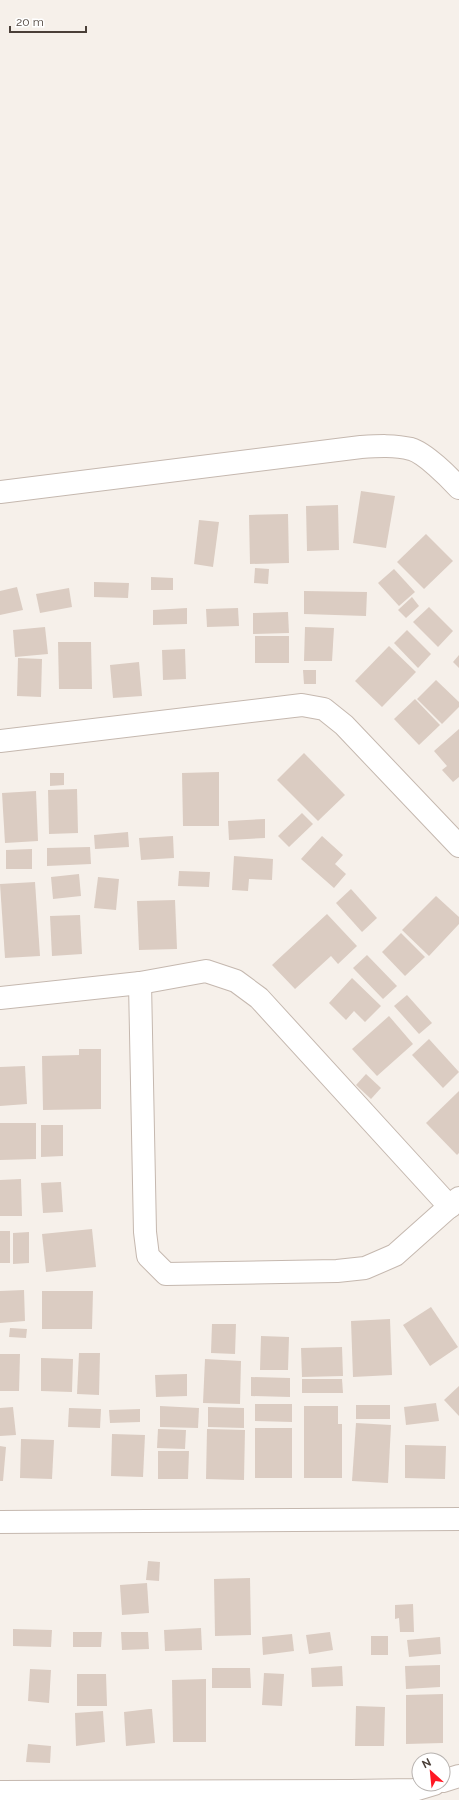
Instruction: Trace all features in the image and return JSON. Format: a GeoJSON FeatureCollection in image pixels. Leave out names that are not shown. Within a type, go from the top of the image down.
{"type":"FeatureCollection","features":[{"type":"Feature","properties":{"kind":"street"},"geometry":{"type":"LineString","coordinates":[[0,492],[361,447],[388,446],[412,450],[444,471],[459,488]]}},
{"type":"Feature","properties":{"kind":"street"},"geometry":{"type":"LineString","coordinates":[[0,741],[302,705],[324,709],[344,724],[459,846]]}},
{"type":"Feature","properties":{"kind":"street"},"geometry":{"type":"LineString","coordinates":[[0,998],[140,983],[206,971],[236,981],[260,998],[454,1203],[395,1255],[365,1268],[337,1271],[166,1274],[148,1256],[144,1232],[140,983]]}},
{"type":"Feature","properties":{"kind":"street"},"geometry":{"type":"LineString","coordinates":[[0,1522],[459,1519]]}},
{"type":"Feature","properties":{"kind":"street"},"geometry":{"type":"LineString","coordinates":[[0,1792],[114,1797],[411,1790]]}},
{"type":"Feature","properties":{"kind":"building"},"geometry":{"type":"Polygon","coordinates":[[[361,491],[395,496],[386,548],[353,543],[361,491]]]}},
{"type":"Feature","properties":{"kind":"building"},"geometry":{"type":"Polygon","coordinates":[[[338,505],[339,550],[307,551],[306,506],[338,505]]]}},
{"type":"Feature","properties":{"kind":"building"},"geometry":{"type":"Polygon","coordinates":[[[288,514],[289,563],[250,564],[249,515],[288,514]]]}},
{"type":"Feature","properties":{"kind":"building"},"geometry":{"type":"Polygon","coordinates":[[[199,520],[219,522],[213,567],[194,564],[199,520]]]}},
{"type":"Feature","properties":{"kind":"building"},"geometry":{"type":"Polygon","coordinates":[[[426,534],[453,561],[424,589],[397,562],[426,534]]]}},
{"type":"Feature","properties":{"kind":"building"},"geometry":{"type":"Polygon","coordinates":[[[255,568],[269,569],[268,584],[254,583],[255,568]]]}},
{"type":"Feature","properties":{"kind":"building"},"geometry":{"type":"Polygon","coordinates":[[[394,569],[415,592],[399,606],[378,583],[394,569]]]}},
{"type":"Feature","properties":{"kind":"building"},"geometry":{"type":"Polygon","coordinates":[[[151,577],[173,578],[173,590],[151,590],[151,577]]]}},
{"type":"Feature","properties":{"kind":"building"},"geometry":{"type":"Polygon","coordinates":[[[94,582],[129,583],[128,598],[94,597],[94,582]]]}},
{"type":"Feature","properties":{"kind":"building"},"geometry":{"type":"Polygon","coordinates":[[[17,587],[23,610],[0,615],[0,591],[17,587]]]}},
{"type":"Feature","properties":{"kind":"building"},"geometry":{"type":"Polygon","coordinates":[[[69,588],[72,607],[40,613],[36,594],[69,588]]]}},
{"type":"Feature","properties":{"kind":"building"},"geometry":{"type":"Polygon","coordinates":[[[304,591],[367,592],[366,616],[304,614],[304,591]]]}},
{"type":"Feature","properties":{"kind":"building"},"geometry":{"type":"Polygon","coordinates":[[[412,597],[419,606],[406,618],[398,610],[412,597]]]}},
{"type":"Feature","properties":{"kind":"building"},"geometry":{"type":"Polygon","coordinates":[[[429,607],[453,631],[438,647],[413,622],[429,607]]]}},
{"type":"Feature","properties":{"kind":"building"},"geometry":{"type":"Polygon","coordinates":[[[187,608],[187,624],[153,625],[153,610],[187,608]]]}},
{"type":"Feature","properties":{"kind":"building"},"geometry":{"type":"Polygon","coordinates":[[[238,608],[239,626],[207,627],[206,609],[238,608]]]}},
{"type":"Feature","properties":{"kind":"building"},"geometry":{"type":"Polygon","coordinates":[[[288,612],[289,633],[253,634],[253,613],[288,612]]]}},
{"type":"Feature","properties":{"kind":"building"},"geometry":{"type":"Polygon","coordinates":[[[45,627],[48,654],[15,657],[13,630],[45,627]]]}},
{"type":"Feature","properties":{"kind":"building"},"geometry":{"type":"Polygon","coordinates":[[[305,627],[334,628],[332,661],[304,661],[305,627]]]}},
{"type":"Feature","properties":{"kind":"building"},"geometry":{"type":"Polygon","coordinates":[[[407,630],[431,654],[418,668],[394,643],[407,630]]]}},
{"type":"Feature","properties":{"kind":"building"},"geometry":{"type":"Polygon","coordinates":[[[255,636],[289,636],[289,663],[255,663],[255,636]]]}},
{"type":"Feature","properties":{"kind":"building"},"geometry":{"type":"Polygon","coordinates":[[[58,642],[91,642],[92,689],[59,689],[58,642]]]}},
{"type":"Feature","properties":{"kind":"building"},"geometry":{"type":"Polygon","coordinates":[[[389,646],[416,672],[382,707],[355,681],[389,646]]]}},
{"type":"Feature","properties":{"kind":"building"},"geometry":{"type":"Polygon","coordinates":[[[185,649],[186,679],[163,680],[162,650],[185,649]]]}},
{"type":"Feature","properties":{"kind":"building"},"geometry":{"type":"Polygon","coordinates":[[[459,655],[459,668],[453,662],[459,655]]]}},
{"type":"Feature","properties":{"kind":"building"},"geometry":{"type":"Polygon","coordinates":[[[18,658],[42,659],[41,697],[17,696],[18,658]]]}},
{"type":"Feature","properties":{"kind":"building"},"geometry":{"type":"Polygon","coordinates":[[[139,662],[142,696],[113,698],[110,665],[139,662]]]}},
{"type":"Feature","properties":{"kind":"building"},"geometry":{"type":"Polygon","coordinates":[[[303,670],[316,670],[316,684],[304,684],[303,670]]]}},
{"type":"Feature","properties":{"kind":"building"},"geometry":{"type":"Polygon","coordinates":[[[436,680],[459,702],[459,707],[442,724],[417,699],[436,680]]]}},
{"type":"Feature","properties":{"kind":"building"},"geometry":{"type":"Polygon","coordinates":[[[415,699],[440,725],[419,745],[394,719],[415,699]]]}},
{"type":"Feature","properties":{"kind":"building"},"geometry":{"type":"Polygon","coordinates":[[[459,729],[459,777],[453,782],[442,770],[447,766],[434,751],[459,729]]]}},
{"type":"Feature","properties":{"kind":"building"},"geometry":{"type":"Polygon","coordinates":[[[304,753],[345,795],[318,821],[277,780],[304,753]]]}},
{"type":"Feature","properties":{"kind":"building"},"geometry":{"type":"Polygon","coordinates":[[[219,772],[219,826],[183,826],[182,773],[219,772]]]}},
{"type":"Feature","properties":{"kind":"building"},"geometry":{"type":"Polygon","coordinates":[[[50,773],[64,773],[64,785],[50,786],[50,773]]]}},
{"type":"Feature","properties":{"kind":"building"},"geometry":{"type":"Polygon","coordinates":[[[77,789],[78,833],[49,834],[48,790],[77,789]]]}},
{"type":"Feature","properties":{"kind":"building"},"geometry":{"type":"Polygon","coordinates":[[[36,791],[38,841],[5,843],[2,793],[36,791]]]}},
{"type":"Feature","properties":{"kind":"building"},"geometry":{"type":"Polygon","coordinates":[[[302,813],[313,824],[289,847],[278,836],[302,813]]]}},
{"type":"Feature","properties":{"kind":"building"},"geometry":{"type":"Polygon","coordinates":[[[265,819],[265,838],[229,840],[228,821],[265,819]]]}},
{"type":"Feature","properties":{"kind":"building"},"geometry":{"type":"Polygon","coordinates":[[[128,832],[129,847],[95,849],[94,835],[128,832]]]}},
{"type":"Feature","properties":{"kind":"building"},"geometry":{"type":"Polygon","coordinates":[[[173,836],[174,858],[141,860],[139,838],[173,836]]]}},
{"type":"Feature","properties":{"kind":"building"},"geometry":{"type":"Polygon","coordinates":[[[322,836],[343,855],[335,864],[346,874],[334,888],[301,859],[322,836]]]}},
{"type":"Feature","properties":{"kind":"building"},"geometry":{"type":"Polygon","coordinates":[[[90,847],[91,864],[47,866],[47,848],[90,847]]]}},
{"type":"Feature","properties":{"kind":"building"},"geometry":{"type":"Polygon","coordinates":[[[32,849],[32,869],[6,869],[6,850],[32,849]]]}},
{"type":"Feature","properties":{"kind":"building"},"geometry":{"type":"Polygon","coordinates":[[[234,856],[273,859],[272,880],[249,879],[248,891],[232,890],[234,856]]]}},
{"type":"Feature","properties":{"kind":"building"},"geometry":{"type":"Polygon","coordinates":[[[179,871],[210,872],[209,887],[178,886],[179,871]]]}},
{"type":"Feature","properties":{"kind":"building"},"geometry":{"type":"Polygon","coordinates":[[[79,874],[81,896],[53,899],[51,877],[79,874]]]}},
{"type":"Feature","properties":{"kind":"building"},"geometry":{"type":"Polygon","coordinates":[[[98,877],[119,879],[116,910],[94,908],[98,877]]]}},
{"type":"Feature","properties":{"kind":"building"},"geometry":{"type":"Polygon","coordinates":[[[35,882],[40,956],[5,958],[0,884],[35,882]]]}},
{"type":"Feature","properties":{"kind":"building"},"geometry":{"type":"Polygon","coordinates":[[[351,889],[377,918],[362,932],[336,903],[351,889]]]}},
{"type":"Feature","properties":{"kind":"building"},"geometry":{"type":"Polygon","coordinates":[[[436,896],[459,917],[459,924],[429,956],[402,930],[436,896]]]}},
{"type":"Feature","properties":{"kind":"building"},"geometry":{"type":"Polygon","coordinates":[[[175,900],[177,949],[139,950],[137,901],[175,900]]]}},
{"type":"Feature","properties":{"kind":"building"},"geometry":{"type":"Polygon","coordinates":[[[327,914],[357,946],[338,964],[331,956],[295,989],[272,965],[327,914]]]}},
{"type":"Feature","properties":{"kind":"building"},"geometry":{"type":"Polygon","coordinates":[[[80,915],[82,954],[52,956],[50,916],[80,915]]]}},
{"type":"Feature","properties":{"kind":"building"},"geometry":{"type":"Polygon","coordinates":[[[401,933],[425,957],[405,976],[382,952],[401,933]]]}},
{"type":"Feature","properties":{"kind":"building"},"geometry":{"type":"Polygon","coordinates":[[[367,955],[397,986],[383,999],[353,968],[367,955]]]}},
{"type":"Feature","properties":{"kind":"building"},"geometry":{"type":"Polygon","coordinates":[[[352,978],[381,1006],[365,1022],[354,1011],[346,1020],[329,1003],[352,978]]]}},
{"type":"Feature","properties":{"kind":"building"},"geometry":{"type":"Polygon","coordinates":[[[407,995],[432,1023],[419,1034],[394,1006],[407,995]]]}},
{"type":"Feature","properties":{"kind":"building"},"geometry":{"type":"Polygon","coordinates":[[[389,1016],[413,1044],[377,1076],[352,1049],[389,1016]]]}},
{"type":"Feature","properties":{"kind":"building"},"geometry":{"type":"Polygon","coordinates":[[[429,1039],[459,1072],[443,1088],[412,1055],[429,1039]]]}},
{"type":"Feature","properties":{"kind":"building"},"geometry":{"type":"Polygon","coordinates":[[[79,1049],[101,1049],[101,1109],[43,1110],[42,1056],[79,1055],[79,1049]]]}},
{"type":"Feature","properties":{"kind":"building"},"geometry":{"type":"Polygon","coordinates":[[[25,1066],[27,1104],[0,1106],[0,1067],[25,1066]]]}},
{"type":"Feature","properties":{"kind":"building"},"geometry":{"type":"Polygon","coordinates":[[[366,1074],[381,1088],[371,1099],[356,1085],[366,1074]]]}},
{"type":"Feature","properties":{"kind":"building"},"geometry":{"type":"Polygon","coordinates":[[[459,1091],[459,1153],[457,1155],[426,1123],[459,1091]]]}},
{"type":"Feature","properties":{"kind":"building"},"geometry":{"type":"Polygon","coordinates":[[[0,1123],[36,1123],[36,1159],[0,1160],[0,1123]]]}},
{"type":"Feature","properties":{"kind":"building"},"geometry":{"type":"Polygon","coordinates":[[[41,1125],[63,1125],[63,1156],[41,1157],[41,1125]]]}},
{"type":"Feature","properties":{"kind":"building"},"geometry":{"type":"Polygon","coordinates":[[[21,1179],[22,1216],[0,1216],[0,1180],[21,1179]]]}},
{"type":"Feature","properties":{"kind":"building"},"geometry":{"type":"Polygon","coordinates":[[[61,1182],[63,1212],[43,1213],[41,1183],[61,1182]]]}},
{"type":"Feature","properties":{"kind":"building"},"geometry":{"type":"Polygon","coordinates":[[[92,1229],[96,1267],[46,1272],[42,1234],[92,1229]]]}},
{"type":"Feature","properties":{"kind":"building"},"geometry":{"type":"Polygon","coordinates":[[[0,1231],[10,1231],[10,1263],[0,1263],[0,1231]]]}},
{"type":"Feature","properties":{"kind":"building"},"geometry":{"type":"Polygon","coordinates":[[[29,1232],[29,1263],[13,1264],[13,1233],[29,1232]]]}},
{"type":"Feature","properties":{"kind":"building"},"geometry":{"type":"Polygon","coordinates":[[[24,1290],[25,1321],[0,1323],[0,1291],[24,1290]]]}},
{"type":"Feature","properties":{"kind":"building"},"geometry":{"type":"Polygon","coordinates":[[[42,1291],[93,1291],[92,1329],[42,1329],[42,1291]]]}},
{"type":"Feature","properties":{"kind":"building"},"geometry":{"type":"Polygon","coordinates":[[[431,1307],[458,1347],[430,1366],[403,1325],[431,1307]]]}},
{"type":"Feature","properties":{"kind":"building"},"geometry":{"type":"Polygon","coordinates":[[[390,1319],[392,1375],[353,1377],[351,1321],[390,1319]]]}},
{"type":"Feature","properties":{"kind":"building"},"geometry":{"type":"Polygon","coordinates":[[[212,1324],[236,1324],[235,1354],[211,1353],[212,1324]]]}},
{"type":"Feature","properties":{"kind":"building"},"geometry":{"type":"Polygon","coordinates":[[[10,1328],[27,1329],[26,1338],[9,1337],[10,1328]]]}},
{"type":"Feature","properties":{"kind":"building"},"geometry":{"type":"Polygon","coordinates":[[[261,1336],[289,1337],[288,1370],[260,1370],[261,1336]]]}},
{"type":"Feature","properties":{"kind":"building"},"geometry":{"type":"Polygon","coordinates":[[[342,1347],[343,1376],[302,1377],[301,1348],[342,1347]]]}},
{"type":"Feature","properties":{"kind":"building"},"geometry":{"type":"Polygon","coordinates":[[[79,1353],[100,1353],[99,1395],[77,1394],[79,1353]]]}},
{"type":"Feature","properties":{"kind":"building"},"geometry":{"type":"Polygon","coordinates":[[[0,1354],[20,1354],[19,1391],[0,1391],[0,1354]]]}},
{"type":"Feature","properties":{"kind":"building"},"geometry":{"type":"Polygon","coordinates":[[[41,1358],[73,1359],[72,1392],[41,1391],[41,1358]]]}},
{"type":"Feature","properties":{"kind":"building"},"geometry":{"type":"Polygon","coordinates":[[[205,1359],[241,1361],[240,1404],[203,1403],[205,1359]]]}},
{"type":"Feature","properties":{"kind":"building"},"geometry":{"type":"Polygon","coordinates":[[[187,1374],[187,1396],[156,1397],[155,1375],[187,1374]]]}},
{"type":"Feature","properties":{"kind":"building"},"geometry":{"type":"Polygon","coordinates":[[[251,1377],[290,1378],[290,1397],[251,1396],[251,1377]]]}},
{"type":"Feature","properties":{"kind":"building"},"geometry":{"type":"Polygon","coordinates":[[[302,1379],[342,1379],[343,1393],[302,1393],[302,1379]]]}},
{"type":"Feature","properties":{"kind":"building"},"geometry":{"type":"Polygon","coordinates":[[[459,1386],[459,1416],[444,1400],[459,1386]]]}},
{"type":"Feature","properties":{"kind":"building"},"geometry":{"type":"Polygon","coordinates":[[[436,1403],[439,1421],[406,1425],[404,1407],[436,1403]]]}},
{"type":"Feature","properties":{"kind":"building"},"geometry":{"type":"Polygon","coordinates":[[[255,1404],[292,1404],[292,1422],[255,1421],[255,1404]]]}},
{"type":"Feature","properties":{"kind":"building"},"geometry":{"type":"Polygon","coordinates":[[[356,1405],[390,1405],[390,1419],[356,1419],[356,1405]]]}},
{"type":"Feature","properties":{"kind":"building"},"geometry":{"type":"Polygon","coordinates":[[[160,1406],[199,1408],[198,1428],[160,1427],[160,1406]]]}},
{"type":"Feature","properties":{"kind":"building"},"geometry":{"type":"Polygon","coordinates":[[[304,1406],[338,1406],[338,1424],[342,1424],[342,1478],[304,1478],[304,1406]]]}},
{"type":"Feature","properties":{"kind":"building"},"geometry":{"type":"Polygon","coordinates":[[[13,1407],[16,1435],[0,1436],[0,1408],[13,1407]]]}},
{"type":"Feature","properties":{"kind":"building"},"geometry":{"type":"Polygon","coordinates":[[[208,1407],[244,1408],[244,1428],[208,1427],[208,1407]]]}},
{"type":"Feature","properties":{"kind":"building"},"geometry":{"type":"Polygon","coordinates":[[[69,1408],[101,1409],[100,1428],[68,1427],[69,1408]]]}},
{"type":"Feature","properties":{"kind":"building"},"geometry":{"type":"Polygon","coordinates":[[[140,1409],[140,1422],[110,1423],[109,1410],[140,1409]]]}},
{"type":"Feature","properties":{"kind":"building"},"geometry":{"type":"Polygon","coordinates":[[[356,1423],[391,1425],[388,1483],[352,1481],[356,1423]]]}},
{"type":"Feature","properties":{"kind":"building"},"geometry":{"type":"Polygon","coordinates":[[[255,1428],[292,1428],[292,1478],[255,1478],[255,1428]]]}},
{"type":"Feature","properties":{"kind":"building"},"geometry":{"type":"Polygon","coordinates":[[[158,1429],[186,1430],[185,1449],[157,1448],[158,1429]]]}},
{"type":"Feature","properties":{"kind":"building"},"geometry":{"type":"Polygon","coordinates":[[[207,1429],[245,1430],[244,1480],[206,1479],[207,1429]]]}},
{"type":"Feature","properties":{"kind":"building"},"geometry":{"type":"Polygon","coordinates":[[[112,1434],[145,1435],[143,1477],[111,1476],[112,1434]]]}},
{"type":"Feature","properties":{"kind":"building"},"geometry":{"type":"Polygon","coordinates":[[[21,1439],[54,1440],[52,1479],[20,1478],[21,1439]]]}},
{"type":"Feature","properties":{"kind":"building"},"geometry":{"type":"Polygon","coordinates":[[[405,1445],[446,1446],[445,1479],[405,1478],[405,1445]]]}},
{"type":"Feature","properties":{"kind":"building"},"geometry":{"type":"Polygon","coordinates":[[[0,1446],[6,1447],[3,1481],[0,1481],[0,1446]]]}},
{"type":"Feature","properties":{"kind":"building"},"geometry":{"type":"Polygon","coordinates":[[[158,1451],[189,1451],[188,1479],[158,1479],[158,1451]]]}},
{"type":"Feature","properties":{"kind":"building"},"geometry":{"type":"Polygon","coordinates":[[[148,1561],[160,1562],[159,1581],[146,1580],[148,1561]]]}},
{"type":"Feature","properties":{"kind":"building"},"geometry":{"type":"Polygon","coordinates":[[[250,1578],[251,1635],[215,1636],[214,1579],[250,1578]]]}},
{"type":"Feature","properties":{"kind":"building"},"geometry":{"type":"Polygon","coordinates":[[[147,1583],[149,1613],[122,1615],[120,1585],[147,1583]]]}},
{"type":"Feature","properties":{"kind":"building"},"geometry":{"type":"Polygon","coordinates":[[[413,1604],[414,1632],[400,1632],[399,1618],[395,1619],[395,1605],[413,1604]]]}},
{"type":"Feature","properties":{"kind":"building"},"geometry":{"type":"Polygon","coordinates":[[[201,1628],[202,1650],[165,1651],[164,1630],[201,1628]]]}},
{"type":"Feature","properties":{"kind":"building"},"geometry":{"type":"Polygon","coordinates":[[[13,1629],[52,1630],[51,1647],[13,1646],[13,1629]]]}},
{"type":"Feature","properties":{"kind":"building"},"geometry":{"type":"Polygon","coordinates":[[[73,1632],[102,1632],[101,1647],[73,1647],[73,1632]]]}},
{"type":"Feature","properties":{"kind":"building"},"geometry":{"type":"Polygon","coordinates":[[[121,1632],[148,1632],[149,1649],[122,1650],[121,1632]]]}},
{"type":"Feature","properties":{"kind":"building"},"geometry":{"type":"Polygon","coordinates":[[[330,1632],[333,1650],[309,1654],[306,1635],[330,1632]]]}},
{"type":"Feature","properties":{"kind":"building"},"geometry":{"type":"Polygon","coordinates":[[[292,1634],[294,1651],[263,1655],[262,1637],[292,1634]]]}},
{"type":"Feature","properties":{"kind":"building"},"geometry":{"type":"Polygon","coordinates":[[[371,1636],[388,1636],[388,1655],[371,1655],[371,1636]]]}},
{"type":"Feature","properties":{"kind":"building"},"geometry":{"type":"Polygon","coordinates":[[[440,1637],[441,1654],[409,1657],[407,1640],[440,1637]]]}},
{"type":"Feature","properties":{"kind":"building"},"geometry":{"type":"Polygon","coordinates":[[[440,1665],[440,1687],[406,1689],[405,1666],[440,1665]]]}},
{"type":"Feature","properties":{"kind":"building"},"geometry":{"type":"Polygon","coordinates":[[[342,1666],[343,1686],[312,1687],[311,1668],[342,1666]]]}},
{"type":"Feature","properties":{"kind":"building"},"geometry":{"type":"Polygon","coordinates":[[[212,1668],[250,1668],[251,1688],[212,1688],[212,1668]]]}},
{"type":"Feature","properties":{"kind":"building"},"geometry":{"type":"Polygon","coordinates":[[[30,1669],[51,1670],[49,1703],[28,1701],[30,1669]]]}},
{"type":"Feature","properties":{"kind":"building"},"geometry":{"type":"Polygon","coordinates":[[[264,1673],[284,1674],[282,1706],[262,1705],[264,1673]]]}},
{"type":"Feature","properties":{"kind":"building"},"geometry":{"type":"Polygon","coordinates":[[[77,1674],[106,1674],[107,1706],[77,1706],[77,1674]]]}},
{"type":"Feature","properties":{"kind":"building"},"geometry":{"type":"Polygon","coordinates":[[[206,1679],[206,1742],[173,1742],[172,1680],[206,1679]]]}},
{"type":"Feature","properties":{"kind":"building"},"geometry":{"type":"Polygon","coordinates":[[[443,1694],[443,1743],[406,1744],[406,1695],[443,1694]]]}},
{"type":"Feature","properties":{"kind":"building"},"geometry":{"type":"Polygon","coordinates":[[[356,1706],[385,1707],[384,1746],[355,1746],[356,1706]]]}},
{"type":"Feature","properties":{"kind":"building"},"geometry":{"type":"Polygon","coordinates":[[[152,1709],[155,1743],[126,1746],[124,1712],[152,1709]]]}},
{"type":"Feature","properties":{"kind":"building"},"geometry":{"type":"Polygon","coordinates":[[[103,1711],[105,1742],[76,1746],[75,1713],[103,1711]]]}},
{"type":"Feature","properties":{"kind":"building"},"geometry":{"type":"Polygon","coordinates":[[[28,1744],[51,1746],[50,1763],[26,1762],[28,1744]]]}}]}
